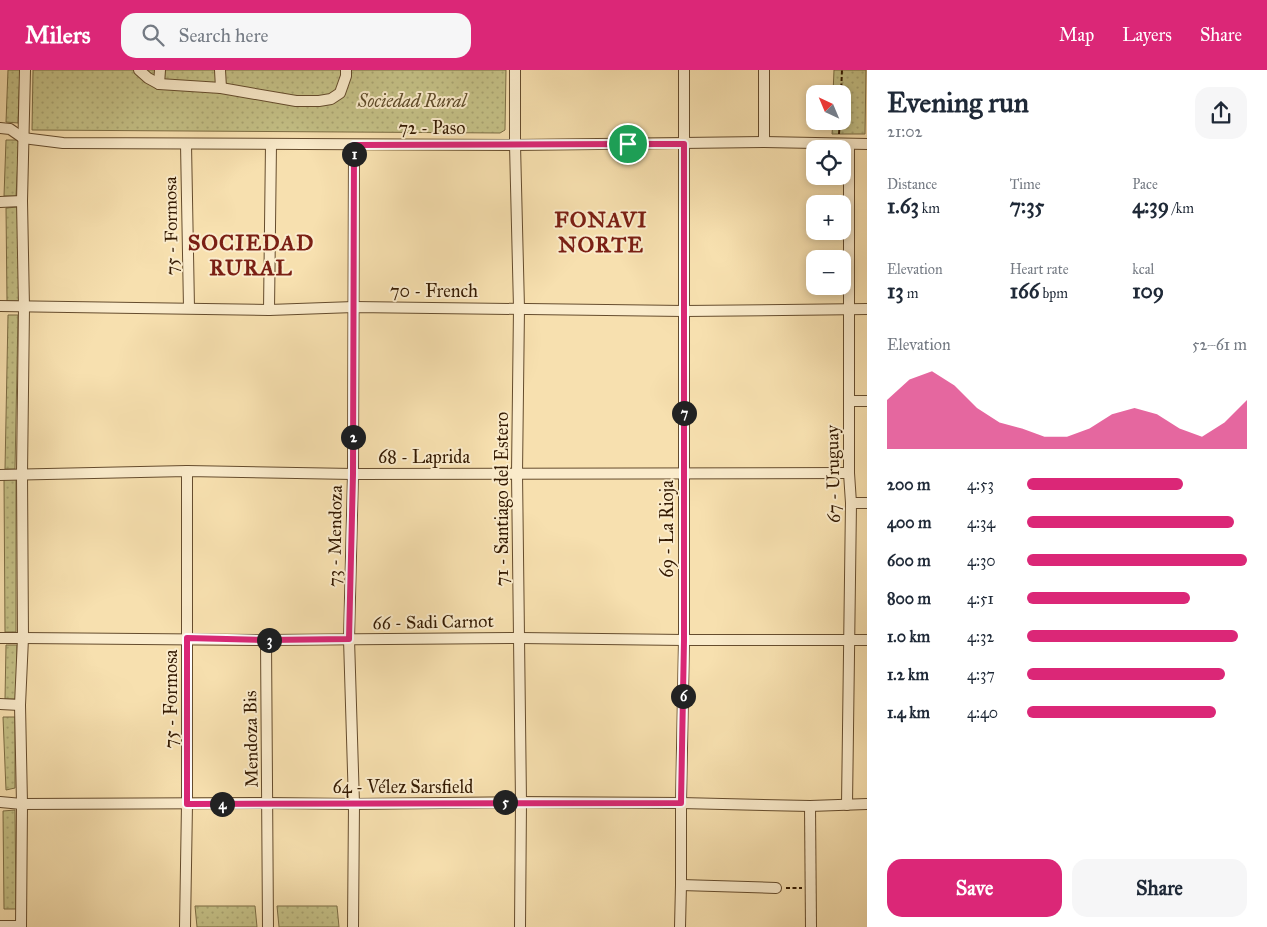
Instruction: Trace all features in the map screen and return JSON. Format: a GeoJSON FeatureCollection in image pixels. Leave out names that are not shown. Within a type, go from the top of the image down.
{"type":"FeatureCollection","features":[{"type":"Feature","properties":{"kind":"street"},"geometry":{"type":"LineString","coordinates":[[0,926],[21,926],[22,804],[20,705],[23,638],[24,307],[22,201],[25,70]]}},
{"type":"Feature","properties":{"kind":"street"},"geometry":{"type":"LineString","coordinates":[[140,70],[148,78],[159,84],[221,88],[296,101],[331,99],[340,93],[346,76],[346,70]]}},
{"type":"Feature","properties":{"kind":"street"},"geometry":{"type":"LineString","coordinates":[[159,84],[160,70]]}},
{"type":"Feature","properties":{"kind":"street"},"geometry":{"type":"LineString","coordinates":[[220,70],[221,88]]}},
{"type":"Feature","properties":{"kind":"street","name":"71 - Santiago del Estero"},"geometry":{"type":"LineString","coordinates":[[516,70],[515,145],[519,308],[516,473],[522,802],[520,927]]}},
{"type":"Feature","properties":{"kind":"street","name":"69 - La Rioja"},"geometry":{"type":"LineString","coordinates":[[680,927],[684,640],[684,70]]}},
{"type":"Feature","properties":{"kind":"street"},"geometry":{"type":"LineString","coordinates":[[764,70],[764,142]]}},
{"type":"Feature","properties":{"kind":"street","name":"72 - Paso"},"geometry":{"type":"LineString","coordinates":[[0,128],[10,129],[23,138],[63,143],[354,145],[806,143]]}},
{"type":"Feature","properties":{"kind":"street","name":"75 - Formosa"},"geometry":{"type":"LineString","coordinates":[[186,144],[189,308]]}},
{"type":"Feature","properties":{"kind":"street"},"geometry":{"type":"LineString","coordinates":[[269,310],[271,144]]}},
{"type":"Feature","properties":{"kind":"street","name":"72 - Paso"},"geometry":{"type":"LineString","coordinates":[[851,144],[867,144]]}},
{"type":"Feature","properties":{"kind":"street","name":"73 - Mendoza"},"geometry":{"type":"LineString","coordinates":[[353,927],[354,804],[349,639],[353,474],[354,145]]}},
{"type":"Feature","properties":{"kind":"street","name":"67 - Uruguay"},"geometry":{"type":"LineString","coordinates":[[845,185],[849,309],[849,473],[851,503],[847,805]]}},
{"type":"Feature","properties":{"kind":"street"},"geometry":{"type":"LineString","coordinates":[[0,202],[22,201]]}},
{"type":"Feature","properties":{"kind":"street","name":"70 - French"},"geometry":{"type":"LineString","coordinates":[[0,306],[269,310],[354,307],[684,311],[867,309]]}},
{"type":"Feature","properties":{"kind":"street"},"geometry":{"type":"LineString","coordinates":[[849,401],[867,401]]}},
{"type":"Feature","properties":{"kind":"street","name":"75 - Formosa"},"geometry":{"type":"LineString","coordinates":[[185,927],[187,471]]}},
{"type":"Feature","properties":{"kind":"street","name":"68 - Laprida"},"geometry":{"type":"LineString","coordinates":[[0,475],[187,471],[353,474],[849,473]]}},
{"type":"Feature","properties":{"kind":"street"},"geometry":{"type":"LineString","coordinates":[[851,503],[867,503]]}},
{"type":"Feature","properties":{"kind":"street","name":"66 - Sadi Carnot"},"geometry":{"type":"LineString","coordinates":[[0,638],[867,640]]}},
{"type":"Feature","properties":{"kind":"street","name":"Mendoza Bis"},"geometry":{"type":"LineString","coordinates":[[266,640],[268,927]]}},
{"type":"Feature","properties":{"kind":"street"},"geometry":{"type":"LineString","coordinates":[[0,704],[20,705]]}},
{"type":"Feature","properties":{"kind":"street","name":"64 - Vélez Sarsfield"},"geometry":{"type":"LineString","coordinates":[[0,802],[22,804],[354,804],[522,802],[810,806],[867,804]]}},
{"type":"Feature","properties":{"kind":"street"},"geometry":{"type":"LineString","coordinates":[[810,806],[811,927]]}},
{"type":"Feature","properties":{"kind":"street"},"geometry":{"type":"LineString","coordinates":[[681,885],[776,888]]}},
{"type":"Feature","properties":{"kind":"path"},"geometry":{"type":"LineString","coordinates":[[841,85],[842,70]]}},
{"type":"Feature","properties":{"kind":"path"},"geometry":{"type":"LineString","coordinates":[[776,888],[810,888]]}},
{"type":"Feature","properties":{"kind":"green space"},"geometry":{"type":"Polygon","coordinates":[[[8,70],[20,70],[18,123],[6,122],[8,70]]]}},
{"type":"Feature","properties":{"kind":"green space","name":"Sociedad Rural"},"geometry":{"type":"Polygon","coordinates":[[[33,70],[506,70],[505,130],[500,133],[32,130],[33,70]]]}},
{"type":"Feature","properties":{"kind":"green space"},"geometry":{"type":"Polygon","coordinates":[[[834,70],[866,70],[865,134],[832,134],[832,130],[851,130],[851,85],[833,85],[834,70]]]}},
{"type":"Feature","properties":{"kind":"green space"},"geometry":{"type":"Polygon","coordinates":[[[6,140],[19,140],[16,196],[4,196],[6,140]]]}},
{"type":"Feature","properties":{"kind":"green space"},"geometry":{"type":"Polygon","coordinates":[[[18,207],[19,301],[7,301],[6,208],[18,207]]]}},
{"type":"Feature","properties":{"kind":"green space"},"geometry":{"type":"Polygon","coordinates":[[[8,315],[18,315],[15,469],[5,469],[8,315]]]}},
{"type":"Feature","properties":{"kind":"green space"},"geometry":{"type":"Polygon","coordinates":[[[4,478],[16,478],[16,632],[5,632],[4,478]]]}},
{"type":"Feature","properties":{"kind":"green space"},"geometry":{"type":"Polygon","coordinates":[[[6,645],[17,645],[16,699],[5,699],[6,645]]]}},
{"type":"Feature","properties":{"kind":"green space"},"geometry":{"type":"Polygon","coordinates":[[[3,717],[15,717],[15,788],[6,790],[3,717]]]}},
{"type":"Feature","properties":{"kind":"green space"},"geometry":{"type":"Polygon","coordinates":[[[15,810],[16,909],[4,909],[3,811],[15,810]]]}},
{"type":"Feature","properties":{"kind":"green space"},"geometry":{"type":"Polygon","coordinates":[[[195,906],[255,906],[257,927],[197,927],[195,906]]]}},
{"type":"Feature","properties":{"kind":"green space"},"geometry":{"type":"Polygon","coordinates":[[[277,906],[337,906],[339,927],[279,927],[277,906]]]}},
{"type":"Feature","properties":{"kind":"district","name":"FONAVI NORTE"},"geometry":{"type":"Point","coordinates":[601,232]}},
{"type":"Feature","properties":{"kind":"district","name":"SOCIEDAD RURAL"},"geometry":{"type":"Point","coordinates":[251,254]}},
{"type":"Feature","properties":{"kind":"route"},"geometry":{"type":"LineString","coordinates":[[628,144],[684,144],[684,640],[681,803],[187,804],[187,638],[266,640],[349,639],[353,474],[354,145],[628,144]]}}]}
